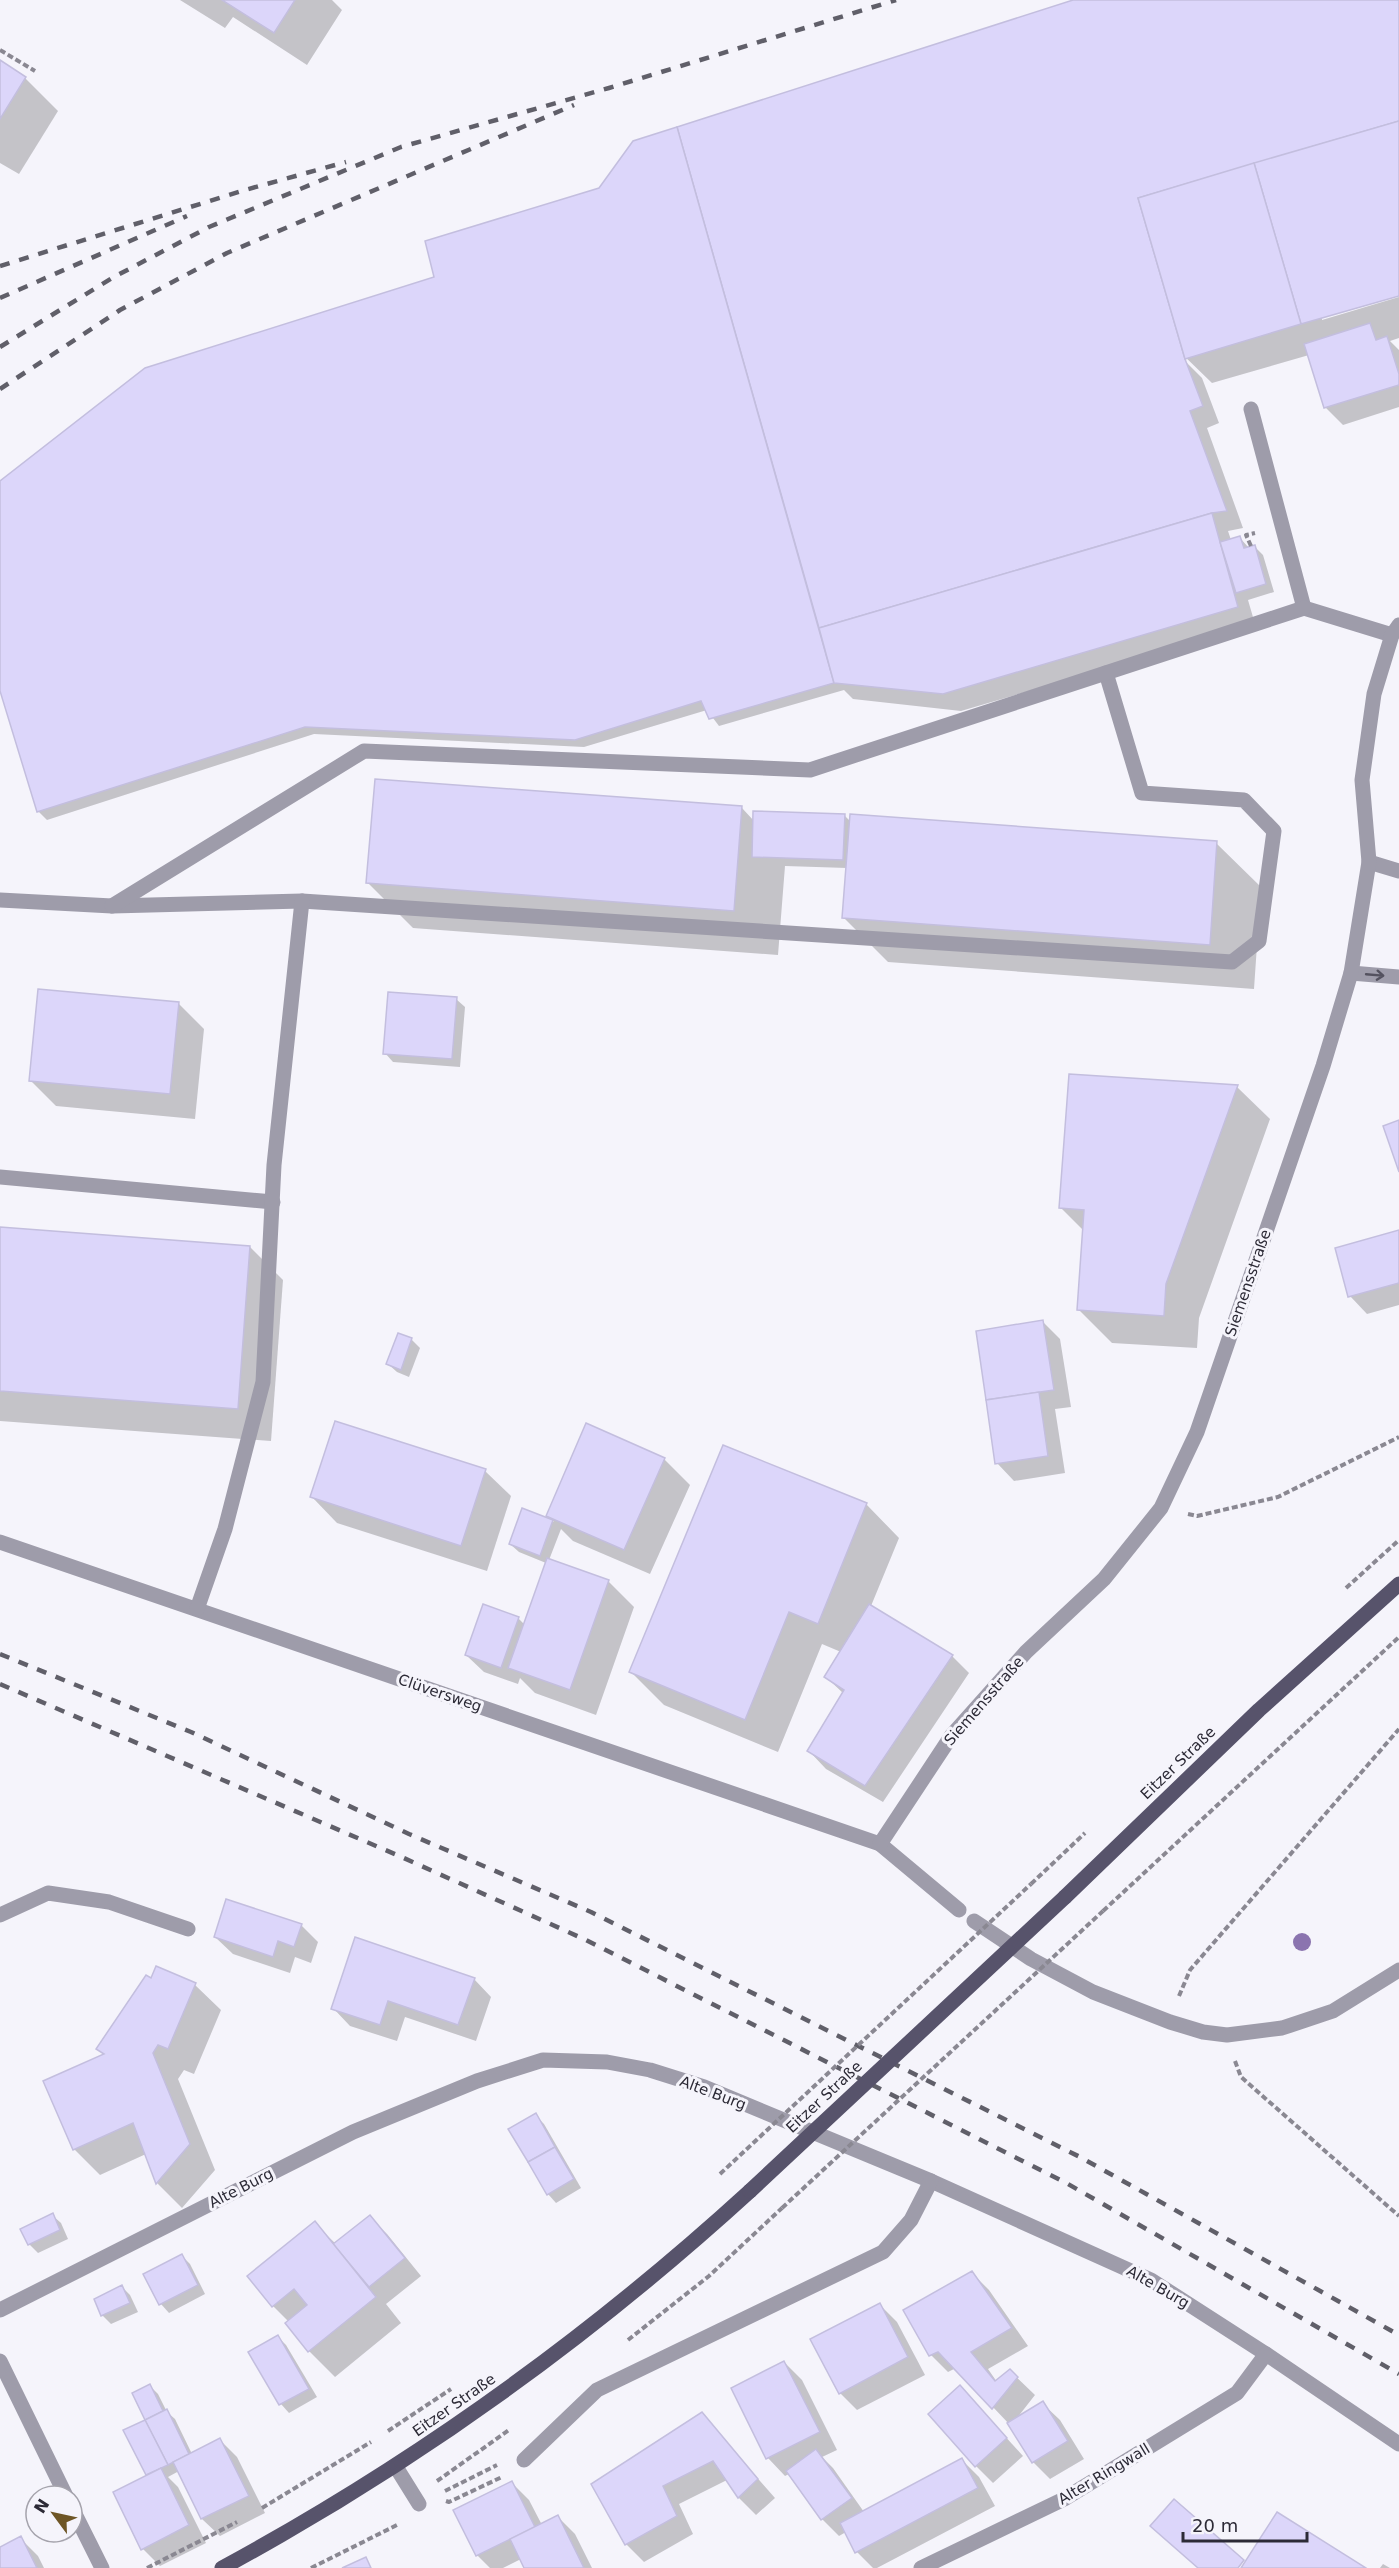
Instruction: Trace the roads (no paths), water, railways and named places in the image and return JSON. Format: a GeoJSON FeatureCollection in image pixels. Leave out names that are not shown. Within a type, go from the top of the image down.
{"type":"FeatureCollection","features":[{"type":"Feature","properties":{"kind":"main road","name":"Eitzer Straße"},"geometry":{"type":"LineString","coordinates":[[222,2568],[279,2537],[396,2467],[483,2408],[561,2351],[684,2251],[1065,1897],[1259,1710],[1399,1584]]}},
{"type":"Feature","properties":{"kind":"street"},"geometry":{"type":"LineString","coordinates":[[1251,409],[1304,608]]}},
{"type":"Feature","properties":{"kind":"street"},"geometry":{"type":"LineString","coordinates":[[112,906],[364,751],[810,770],[1304,608],[1396,630]]}},
{"type":"Feature","properties":{"kind":"street","name":"Siemensstraße"},"geometry":{"type":"LineString","coordinates":[[880,1844],[952,1735],[1026,1652],[1104,1579],[1161,1508],[1197,1432],[1323,1066],[1351,973],[1369,862],[1362,780],[1374,694],[1396,630]]}},
{"type":"Feature","properties":{"kind":"street"},"geometry":{"type":"LineString","coordinates":[[0,900],[112,906],[302,901],[1232,962],[1259,941],[1274,831],[1244,800],[1142,792],[1106,673]]}},
{"type":"Feature","properties":{"kind":"street"},"geometry":{"type":"LineString","coordinates":[[1369,862],[1399,871]]}},
{"type":"Feature","properties":{"kind":"street"},"geometry":{"type":"LineString","coordinates":[[197,1609],[225,1529],[263,1382],[274,1165],[302,901]]}},
{"type":"Feature","properties":{"kind":"street"},"geometry":{"type":"LineString","coordinates":[[1351,973],[1399,977]]}},
{"type":"Feature","properties":{"kind":"street"},"geometry":{"type":"LineString","coordinates":[[0,1176],[273,1202]]}},
{"type":"Feature","properties":{"kind":"street","name":"Clüversweg"},"geometry":{"type":"LineString","coordinates":[[0,1542],[880,1844]]}},
{"type":"Feature","properties":{"kind":"street"},"geometry":{"type":"LineString","coordinates":[[880,1844],[959,1910]]}},
{"type":"Feature","properties":{"kind":"street"},"geometry":{"type":"LineString","coordinates":[[0,1915],[48,1893],[109,1902],[189,1929]]}},
{"type":"Feature","properties":{"kind":"street"},"geometry":{"type":"LineString","coordinates":[[974,1921],[1030,1959],[1093,1992],[1170,2022],[1203,2032],[1227,2035],[1282,2028],[1333,2011],[1399,1970]]}},
{"type":"Feature","properties":{"kind":"street","name":"Alte Burg"},"geometry":{"type":"LineString","coordinates":[[0,2310],[352,2132],[477,2081],[543,2060],[607,2062],[650,2070],[704,2087],[931,2181],[1151,2280],[1399,2444]]}},
{"type":"Feature","properties":{"kind":"street"},"geometry":{"type":"LineString","coordinates":[[524,2460],[597,2390],[883,2252],[911,2220],[931,2181]]}},
{"type":"Feature","properties":{"kind":"street","name":"Alter Ringwall"},"geometry":{"type":"LineString","coordinates":[[921,2568],[1064,2499],[1238,2393],[1266,2354]]}},
{"type":"Feature","properties":{"kind":"street"},"geometry":{"type":"LineString","coordinates":[[0,2361],[60,2484]]}},
{"type":"Feature","properties":{"kind":"street"},"geometry":{"type":"LineString","coordinates":[[396,2467],[419,2504]]}},
{"type":"Feature","properties":{"kind":"street"},"geometry":{"type":"LineString","coordinates":[[84,2532],[102,2568]]}},
{"type":"Feature","properties":{"kind":"railway"},"geometry":{"type":"LineString","coordinates":[[0,347],[112,278],[209,227],[401,147],[609,88],[896,0]]}},
{"type":"Feature","properties":{"kind":"railway"},"geometry":{"type":"LineString","coordinates":[[0,389],[120,310],[227,253],[574,105]]}},
{"type":"Feature","properties":{"kind":"railway"},"geometry":{"type":"LineString","coordinates":[[0,266],[245,190],[346,162]]}},
{"type":"Feature","properties":{"kind":"railway"},"geometry":{"type":"LineString","coordinates":[[0,298],[187,216]]}},
{"type":"Feature","properties":{"kind":"railway"},"geometry":{"type":"LineString","coordinates":[[0,1654],[191,1732],[409,1834],[591,1912],[1080,2157],[1399,2335]]}},
{"type":"Feature","properties":{"kind":"railway"},"geometry":{"type":"LineString","coordinates":[[0,1684],[397,1855],[586,1940],[1068,2184],[1399,2374]]}}]}
